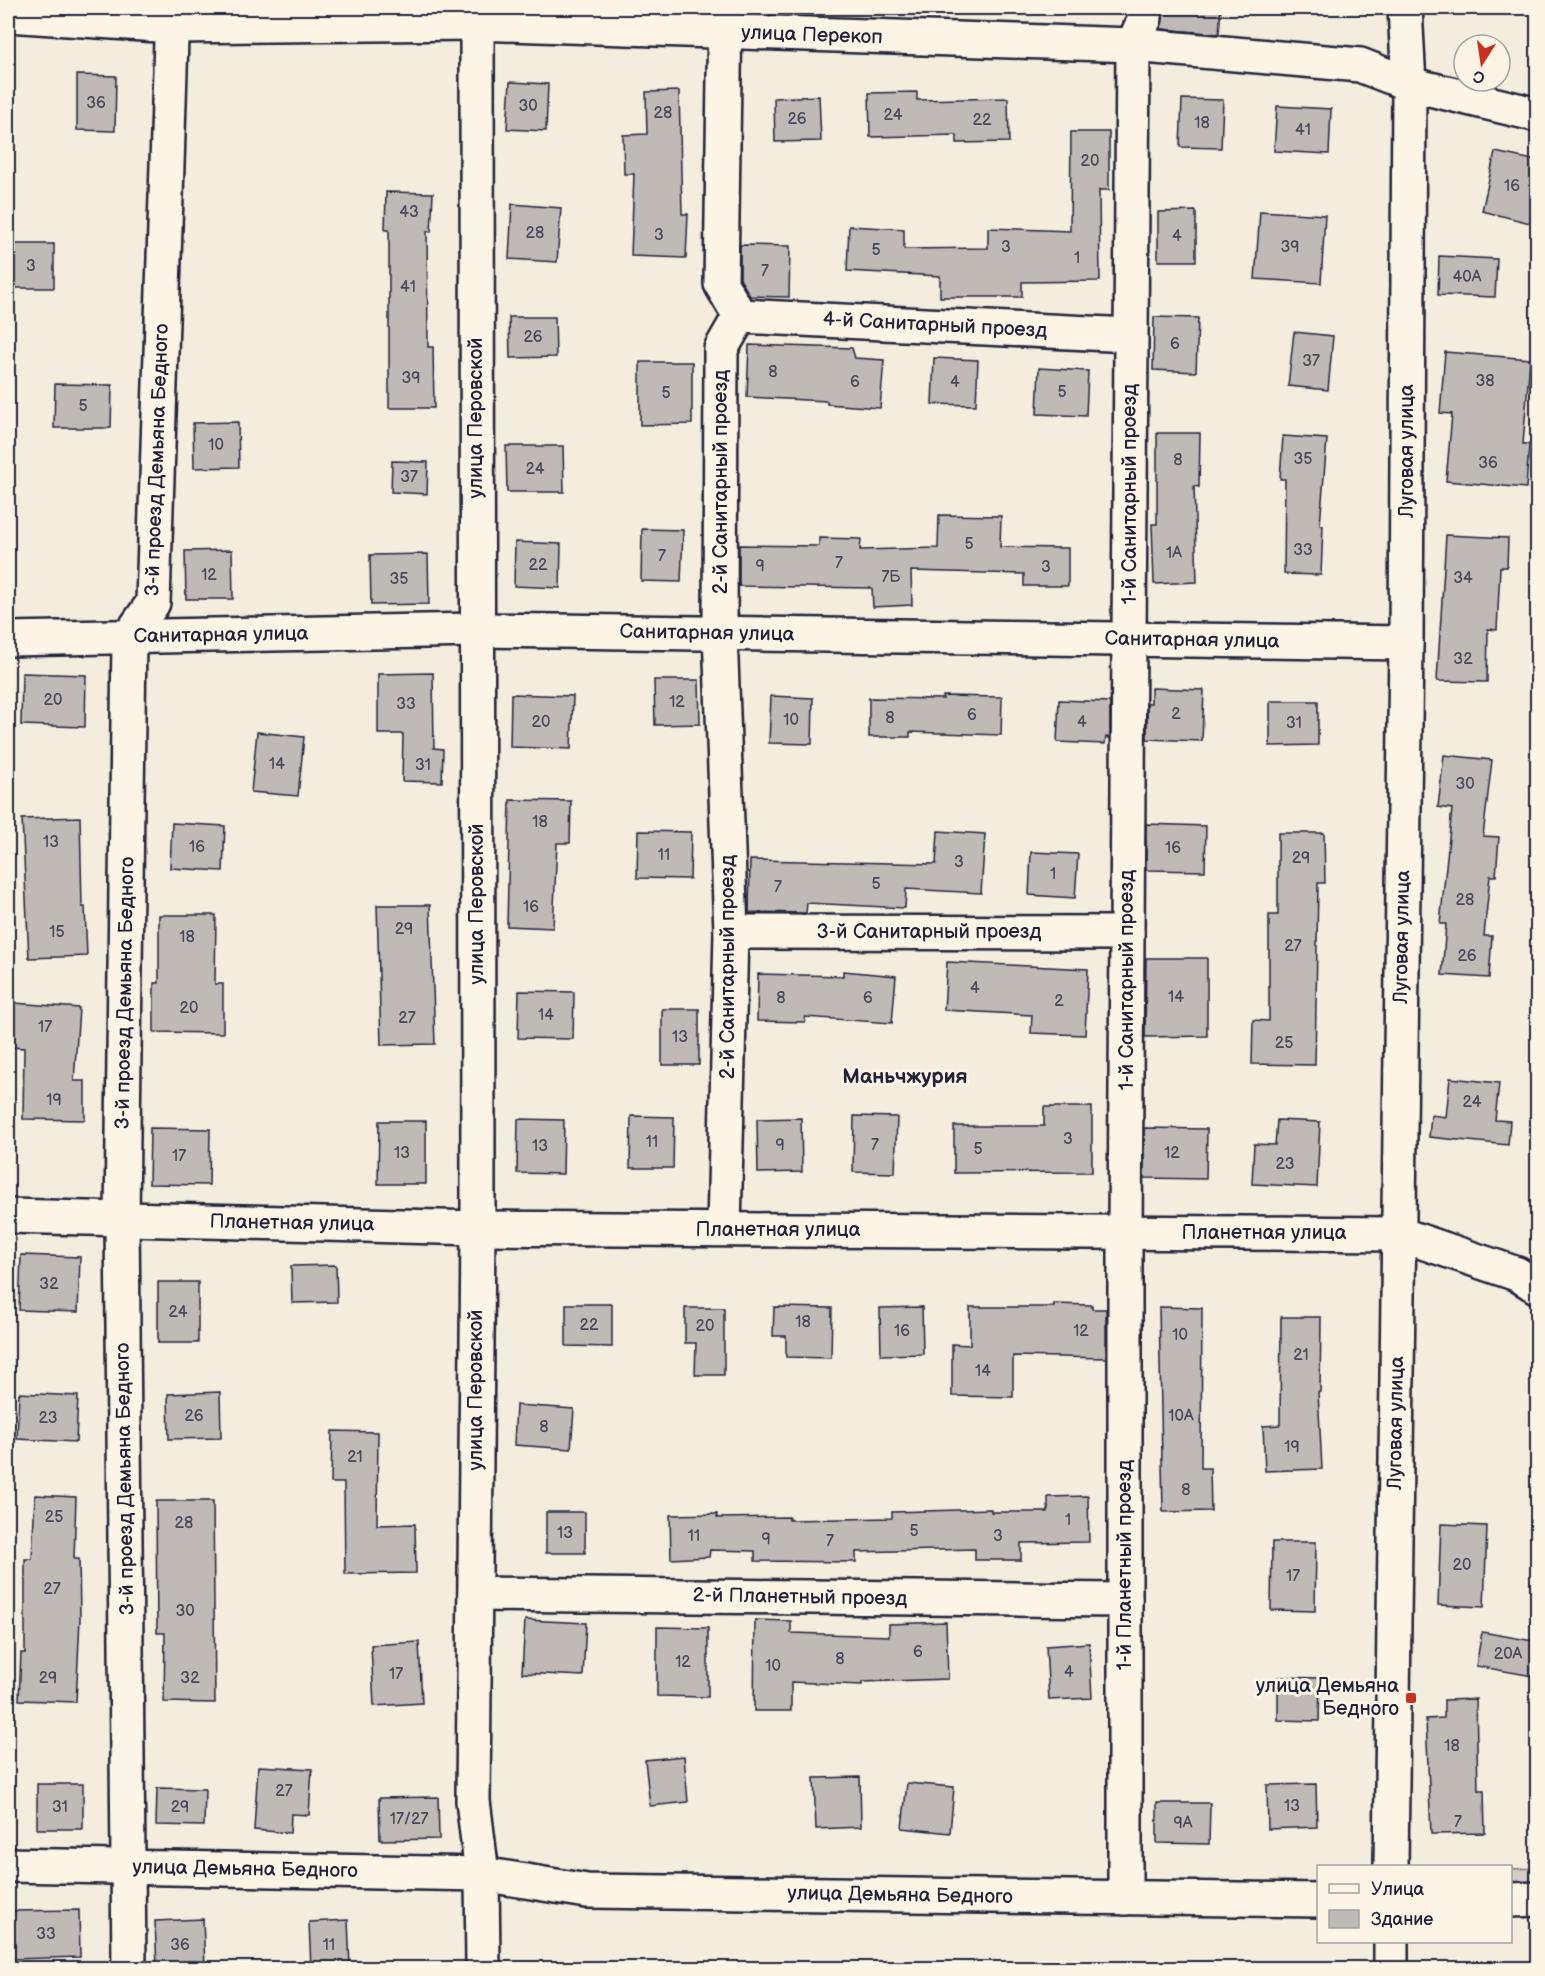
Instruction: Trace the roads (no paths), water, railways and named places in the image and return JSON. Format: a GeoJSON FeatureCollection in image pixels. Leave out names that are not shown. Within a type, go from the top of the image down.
{"type":"FeatureCollection","features":[{"type":"Feature","properties":{"kind":"street"},"geometry":{"type":"LineString","coordinates":[[1133,45],[1145,18],[1144,8]]}},
{"type":"Feature","properties":{"kind":"street","name":"Луговая улица"},"geometry":{"type":"LineString","coordinates":[[1391,1865],[1406,643],[1408,84],[1405,8]]}},
{"type":"Feature","properties":{"kind":"street","name":"улица Перекоп"},"geometry":{"type":"LineString","coordinates":[[8,15],[477,15],[724,20],[1133,45],[1360,65],[1408,84],[1538,116]]}},
{"type":"Feature","properties":{"kind":"street","name":"улица Перовской"},"geometry":{"type":"LineString","coordinates":[[477,15],[478,1228],[473,1801],[482,1874]]}},
{"type":"Feature","properties":{"kind":"street","name":"3-й проезд Демьяна Бедного"},"geometry":{"type":"LineString","coordinates":[[129,1968],[122,1219],[129,637],[153,603],[173,16]]}},
{"type":"Feature","properties":{"kind":"street"},"geometry":{"type":"LineString","coordinates":[[724,20],[721,284],[740,316]]}},
{"type":"Feature","properties":{"kind":"street","name":"1-й Санитарный проезд"},"geometry":{"type":"LineString","coordinates":[[1125,1232],[1133,45]]}},
{"type":"Feature","properties":{"kind":"street","name":"4-й Санитарный проезд"},"geometry":{"type":"LineString","coordinates":[[740,316],[1130,334]]}},
{"type":"Feature","properties":{"kind":"street","name":"2-й Санитарный проезд"},"geometry":{"type":"LineString","coordinates":[[724,1229],[731,932],[720,632],[721,349],[740,316]]}},
{"type":"Feature","properties":{"kind":"street","name":"Санитарная улица"},"geometry":{"type":"LineString","coordinates":[[8,639],[477,630],[1406,643]]}},
{"type":"Feature","properties":{"kind":"street","name":"3-й Санитарный проезд"},"geometry":{"type":"LineString","coordinates":[[731,932],[1127,933]]}},
{"type":"Feature","properties":{"kind":"street","name":"Планетная улица"},"geometry":{"type":"LineString","coordinates":[[8,1216],[478,1228],[1399,1233],[1517,1274],[1538,1287]]}},
{"type":"Feature","properties":{"kind":"street","name":"1-й Планетный проезд"},"geometry":{"type":"LineString","coordinates":[[1125,1232],[1125,1898]]}},
{"type":"Feature","properties":{"kind":"street","name":"2-й Планетный проезд"},"geometry":{"type":"LineString","coordinates":[[475,1594],[1125,1600]]}},
{"type":"Feature","properties":{"kind":"street","name":"улица Демьяна Бедного"},"geometry":{"type":"LineString","coordinates":[[8,1865],[482,1874],[587,1892],[1317,1900]]}},
{"type":"Feature","properties":{"kind":"street"},"geometry":{"type":"LineString","coordinates":[[482,1874],[483,1968]]}},
{"type":"Feature","properties":{"kind":"street"},"geometry":{"type":"LineString","coordinates":[[1512,1900],[1538,1899]]}},
{"type":"Feature","properties":{"kind":"street"},"geometry":{"type":"LineString","coordinates":[[1391,1943],[1391,1968]]}},
{"type":"Feature","properties":{"kind":"place","name":"улица Демьяна Бедного"},"geometry":{"type":"Point","coordinates":[1411,1698]}},
{"type":"Feature","properties":{"kind":"district","name":"Маньчжурия"},"geometry":{"type":"Point","coordinates":[905,1076]}}]}
